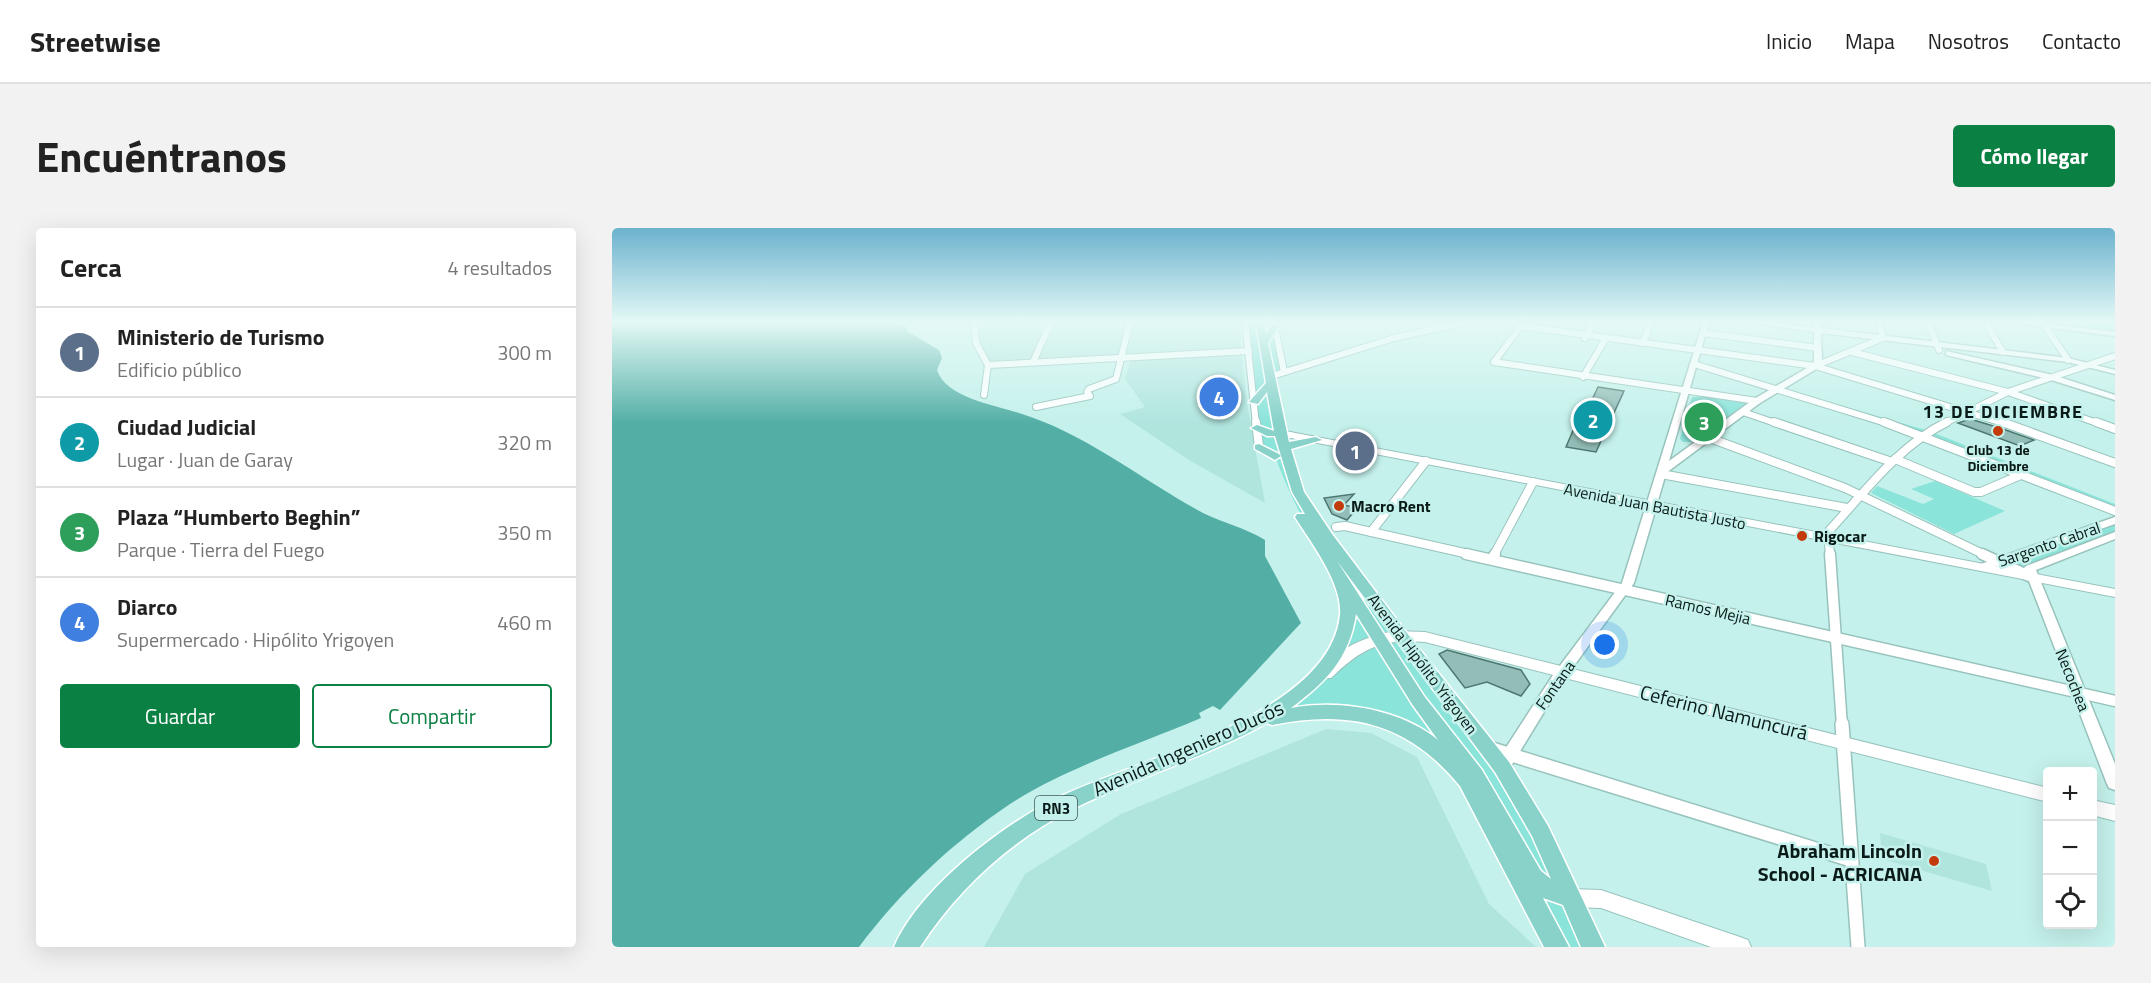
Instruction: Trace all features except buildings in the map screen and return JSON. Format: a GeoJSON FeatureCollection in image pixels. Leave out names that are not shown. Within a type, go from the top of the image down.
{"type":"FeatureCollection","features":[{"type":"Feature","properties":{"kind":"highway"},"geometry":{"type":"LineString","coordinates":[[1261,356],[1265,357]]}},
{"type":"Feature","properties":{"kind":"highway","name":"Avenida Hipólito Yrigoyen"},"geometry":{"type":"LineString","coordinates":[[1265,357],[1277,441],[1292,502],[1330,561]]}},
{"type":"Feature","properties":{"kind":"highway"},"geometry":{"type":"LineString","coordinates":[[1254,402],[1268,382]]}},
{"type":"Feature","properties":{"kind":"highway"},"geometry":{"type":"LineString","coordinates":[[1257,428],[1277,441]]}},
{"type":"Feature","properties":{"kind":"highway"},"geometry":{"type":"LineString","coordinates":[[1259,447],[1277,441],[1316,440]]}},
{"type":"Feature","properties":{"kind":"highway","name":"Avenida Hipólito Yrigoyen"},"geometry":{"type":"LineString","coordinates":[[1277,441],[1298,492],[1331,531],[1400,636],[1486,747],[1505,761],[1541,832],[1593,947]]}},
{"type":"Feature","properties":{"kind":"highway"},"geometry":{"type":"LineString","coordinates":[[1330,561],[1418,700],[1475,775],[1533,878],[1550,891],[1572,898]]}},
{"type":"Feature","properties":{"kind":"highway","name":"Avenida Ingeniero Ducós"},"geometry":{"type":"LineString","coordinates":[[906,947],[948,892],[988,853],[1012,835],[1064,804],[1246,726],[1296,699],[1331,664],[1346,628],[1348,607],[1330,561]]}},
{"type":"Feature","properties":{"kind":"highway"},"geometry":{"type":"LineString","coordinates":[[1246,726],[1295,713],[1345,712],[1388,721],[1430,742],[1455,764],[1467,781],[1557,947]]}},
{"type":"Feature","properties":{"kind":"main road","name":"Avenida Juan Bautista Justo"},"geometry":{"type":"LineString","coordinates":[[1316,440],[2115,593]]}},
{"type":"Feature","properties":{"kind":"main road","name":"Ceferino Namuncurá"},"geometry":{"type":"LineString","coordinates":[[1296,699],[1349,652],[1379,638],[1400,636],[1434,639],[2043,794]]}},
{"type":"Feature","properties":{"kind":"main road"},"geometry":{"type":"LineString","coordinates":[[2097,808],[2115,813]]}},
{"type":"Feature","properties":{"kind":"main road"},"geometry":{"type":"LineString","coordinates":[[1572,898],[1601,899],[1740,947]]}},
{"type":"Feature","properties":{"kind":"street"},"geometry":{"type":"LineString","coordinates":[[983,356],[988,365],[984,395]]}},
{"type":"Feature","properties":{"kind":"street"},"geometry":{"type":"LineString","coordinates":[[1033,362],[1036,356]]}},
{"type":"Feature","properties":{"kind":"street"},"geometry":{"type":"LineString","coordinates":[[988,365],[1153,356]]}},
{"type":"Feature","properties":{"kind":"street"},"geometry":{"type":"LineString","coordinates":[[1249,356],[1259,447]]}},
{"type":"Feature","properties":{"kind":"street"},"geometry":{"type":"LineString","coordinates":[[1281,356],[1284,372]]}},
{"type":"Feature","properties":{"kind":"street"},"geometry":{"type":"LineString","coordinates":[[1268,382],[1284,372],[1337,356]]}},
{"type":"Feature","properties":{"kind":"street"},"geometry":{"type":"LineString","coordinates":[[1499,356],[1494,362],[1757,401]]}},
{"type":"Feature","properties":{"kind":"street"},"geometry":{"type":"LineString","coordinates":[[1583,377],[1595,356]]}},
{"type":"Feature","properties":{"kind":"street","name":"Fontana"},"geometry":{"type":"LineString","coordinates":[[1505,761],[1563,671],[1624,590],[1697,356]]}},
{"type":"Feature","properties":{"kind":"street"},"geometry":{"type":"LineString","coordinates":[[1734,356],[1815,366],[1970,411],[2115,464]]}},
{"type":"Feature","properties":{"kind":"street"},"geometry":{"type":"LineString","coordinates":[[1815,366],[1818,356]]}},
{"type":"Feature","properties":{"kind":"street"},"geometry":{"type":"LineString","coordinates":[[1661,473],[1757,401],[1815,366],[1843,356]]}},
{"type":"Feature","properties":{"kind":"street"},"geometry":{"type":"LineString","coordinates":[[1866,356],[2008,392],[2115,429]]}},
{"type":"Feature","properties":{"kind":"street"},"geometry":{"type":"LineString","coordinates":[[1971,356],[2050,377],[2115,398]]}},
{"type":"Feature","properties":{"kind":"street"},"geometry":{"type":"LineString","coordinates":[[2032,356],[2068,360],[2115,372]]}},
{"type":"Feature","properties":{"kind":"street"},"geometry":{"type":"LineString","coordinates":[[2065,356],[2068,360]]}},
{"type":"Feature","properties":{"kind":"street"},"geometry":{"type":"LineString","coordinates":[[1858,947],[1828,532],[1847,508],[1893,460],[1926,433],[2008,392],[2115,356]]}},
{"type":"Feature","properties":{"kind":"street"},"geometry":{"type":"LineString","coordinates":[[1036,407],[1090,396],[1087,392],[1089,389],[1116,379],[1123,357]]}},
{"type":"Feature","properties":{"kind":"street"},"geometry":{"type":"LineString","coordinates":[[1694,364],[1926,433],[2115,504]]}},
{"type":"Feature","properties":{"kind":"street"},"geometry":{"type":"LineString","coordinates":[[1743,412],[1893,460],[1974,492],[1981,492],[2023,474]]}},
{"type":"Feature","properties":{"kind":"street"},"geometry":{"type":"LineString","coordinates":[[1926,433],[2115,511]]}},
{"type":"Feature","properties":{"kind":"street"},"geometry":{"type":"LineString","coordinates":[[1707,437],[1859,495],[2031,577]]}},
{"type":"Feature","properties":{"kind":"street"},"geometry":{"type":"LineString","coordinates":[[1672,440],[1679,444],[1698,444]]}},
{"type":"Feature","properties":{"kind":"street"},"geometry":{"type":"LineString","coordinates":[[1371,532],[1426,461]]}},
{"type":"Feature","properties":{"kind":"street"},"geometry":{"type":"LineString","coordinates":[[1661,473],[1847,508]]}},
{"type":"Feature","properties":{"kind":"street"},"geometry":{"type":"LineString","coordinates":[[1492,559],[1533,482]]}},
{"type":"Feature","properties":{"kind":"street","name":"Sargento Cabral"},"geometry":{"type":"LineString","coordinates":[[1982,567],[2115,520]]}},
{"type":"Feature","properties":{"kind":"street","name":"Ramos Mejia"},"geometry":{"type":"LineString","coordinates":[[1331,531],[1371,532],[2115,701]]}},
{"type":"Feature","properties":{"kind":"street"},"geometry":{"type":"LineString","coordinates":[[2031,577],[2030,568],[2115,535]]}},
{"type":"Feature","properties":{"kind":"street","name":"Necochea"},"geometry":{"type":"LineString","coordinates":[[2031,577],[2115,784]]}},
{"type":"Feature","properties":{"kind":"street"},"geometry":{"type":"LineString","coordinates":[[1505,761],[1851,860]]}},
{"type":"Feature","properties":{"kind":"shaded area"},"geometry":{"type":"Polygon","coordinates":[[[612,356],[941,356],[937,370],[942,380],[961,394],[1067,432],[1203,513],[1265,540],[1265,556],[1301,623],[1220,710],[1213,706],[1199,713],[1201,718],[1054,779],[1010,804],[928,869],[875,926],[859,947],[612,947],[612,356]]]}},
{"type":"Feature","properties":{"kind":"shaded area"},"geometry":{"type":"Polygon","coordinates":[[[985,356],[1242,356],[1247,403],[1265,503],[1189,460],[1120,414],[1145,407],[1125,379],[1132,356],[992,363],[985,356]]]}},
{"type":"Feature","properties":{"kind":"shaded area"},"geometry":{"type":"Polygon","coordinates":[[[1249,356],[1281,356],[1284,372],[1269,377],[1298,492],[1502,767],[1593,947],[1557,947],[1467,781],[1388,721],[1281,716],[1322,676],[1348,607],[1300,514],[1275,456],[1259,447],[1249,356]]]}},
{"type":"Feature","properties":{"kind":"shaded area"},"geometry":{"type":"Polygon","coordinates":[[[1783,389],[1929,431],[2115,504],[2115,511],[1923,435],[1783,389]]]}},
{"type":"Feature","properties":{"kind":"shaded area"},"geometry":{"type":"Polygon","coordinates":[[[1707,396],[1748,403],[1695,442],[1683,442],[1680,439],[1692,397],[1707,396]]]}},
{"type":"Feature","properties":{"kind":"shaded area"},"geometry":{"type":"Polygon","coordinates":[[[1935,481],[2005,511],[1954,534],[1871,493],[1877,486],[1923,504],[1934,499],[1911,489],[1935,481]]]}},
{"type":"Feature","properties":{"kind":"shaded area"},"geometry":{"type":"Polygon","coordinates":[[[2115,520],[2115,535],[2030,568],[2031,577],[1982,567],[2115,520]]]}},
{"type":"Feature","properties":{"kind":"shaded area"},"geometry":{"type":"Polygon","coordinates":[[[1326,729],[1371,733],[1417,757],[1489,904],[1536,947],[984,947],[1025,874],[1121,814],[1326,729]]]}},
{"type":"Feature","properties":{"kind":"shaded area","name":"Abraham Lincoln School - ACRICANA"},"geometry":{"type":"Polygon","coordinates":[[[1880,833],[1986,864],[1992,891],[1882,859],[1880,833]]]}},
{"type":"Feature","properties":{"kind":"place","name":"Diarco"},"geometry":{"type":"Point","coordinates":[1219,397]}},
{"type":"Feature","properties":{"kind":"place","name":"Ciudad Judicial"},"geometry":{"type":"Point","coordinates":[1593,420]}},
{"type":"Feature","properties":{"kind":"place","name":"Plaza “Humberto Beghin”"},"geometry":{"type":"Point","coordinates":[1704,422]}},
{"type":"Feature","properties":{"kind":"place","name":"Club 13 de Diciembre"},"geometry":{"type":"Point","coordinates":[1998,431]}},
{"type":"Feature","properties":{"kind":"place","name":"Ministerio de Turismo"},"geometry":{"type":"Point","coordinates":[1355,451]}},
{"type":"Feature","properties":{"kind":"place","name":"Macro Rent"},"geometry":{"type":"Point","coordinates":[1339,506]}},
{"type":"Feature","properties":{"kind":"place","name":"Rigocar"},"geometry":{"type":"Point","coordinates":[1802,536]}},
{"type":"Feature","properties":{"kind":"place","name":"Abraham Lincoln School - ACRICANA"},"geometry":{"type":"Point","coordinates":[1934,861]}},
{"type":"Feature","properties":{"kind":"district","name":"13 DE DICIEMBRE"},"geometry":{"type":"Point","coordinates":[2003,411]}}]}
